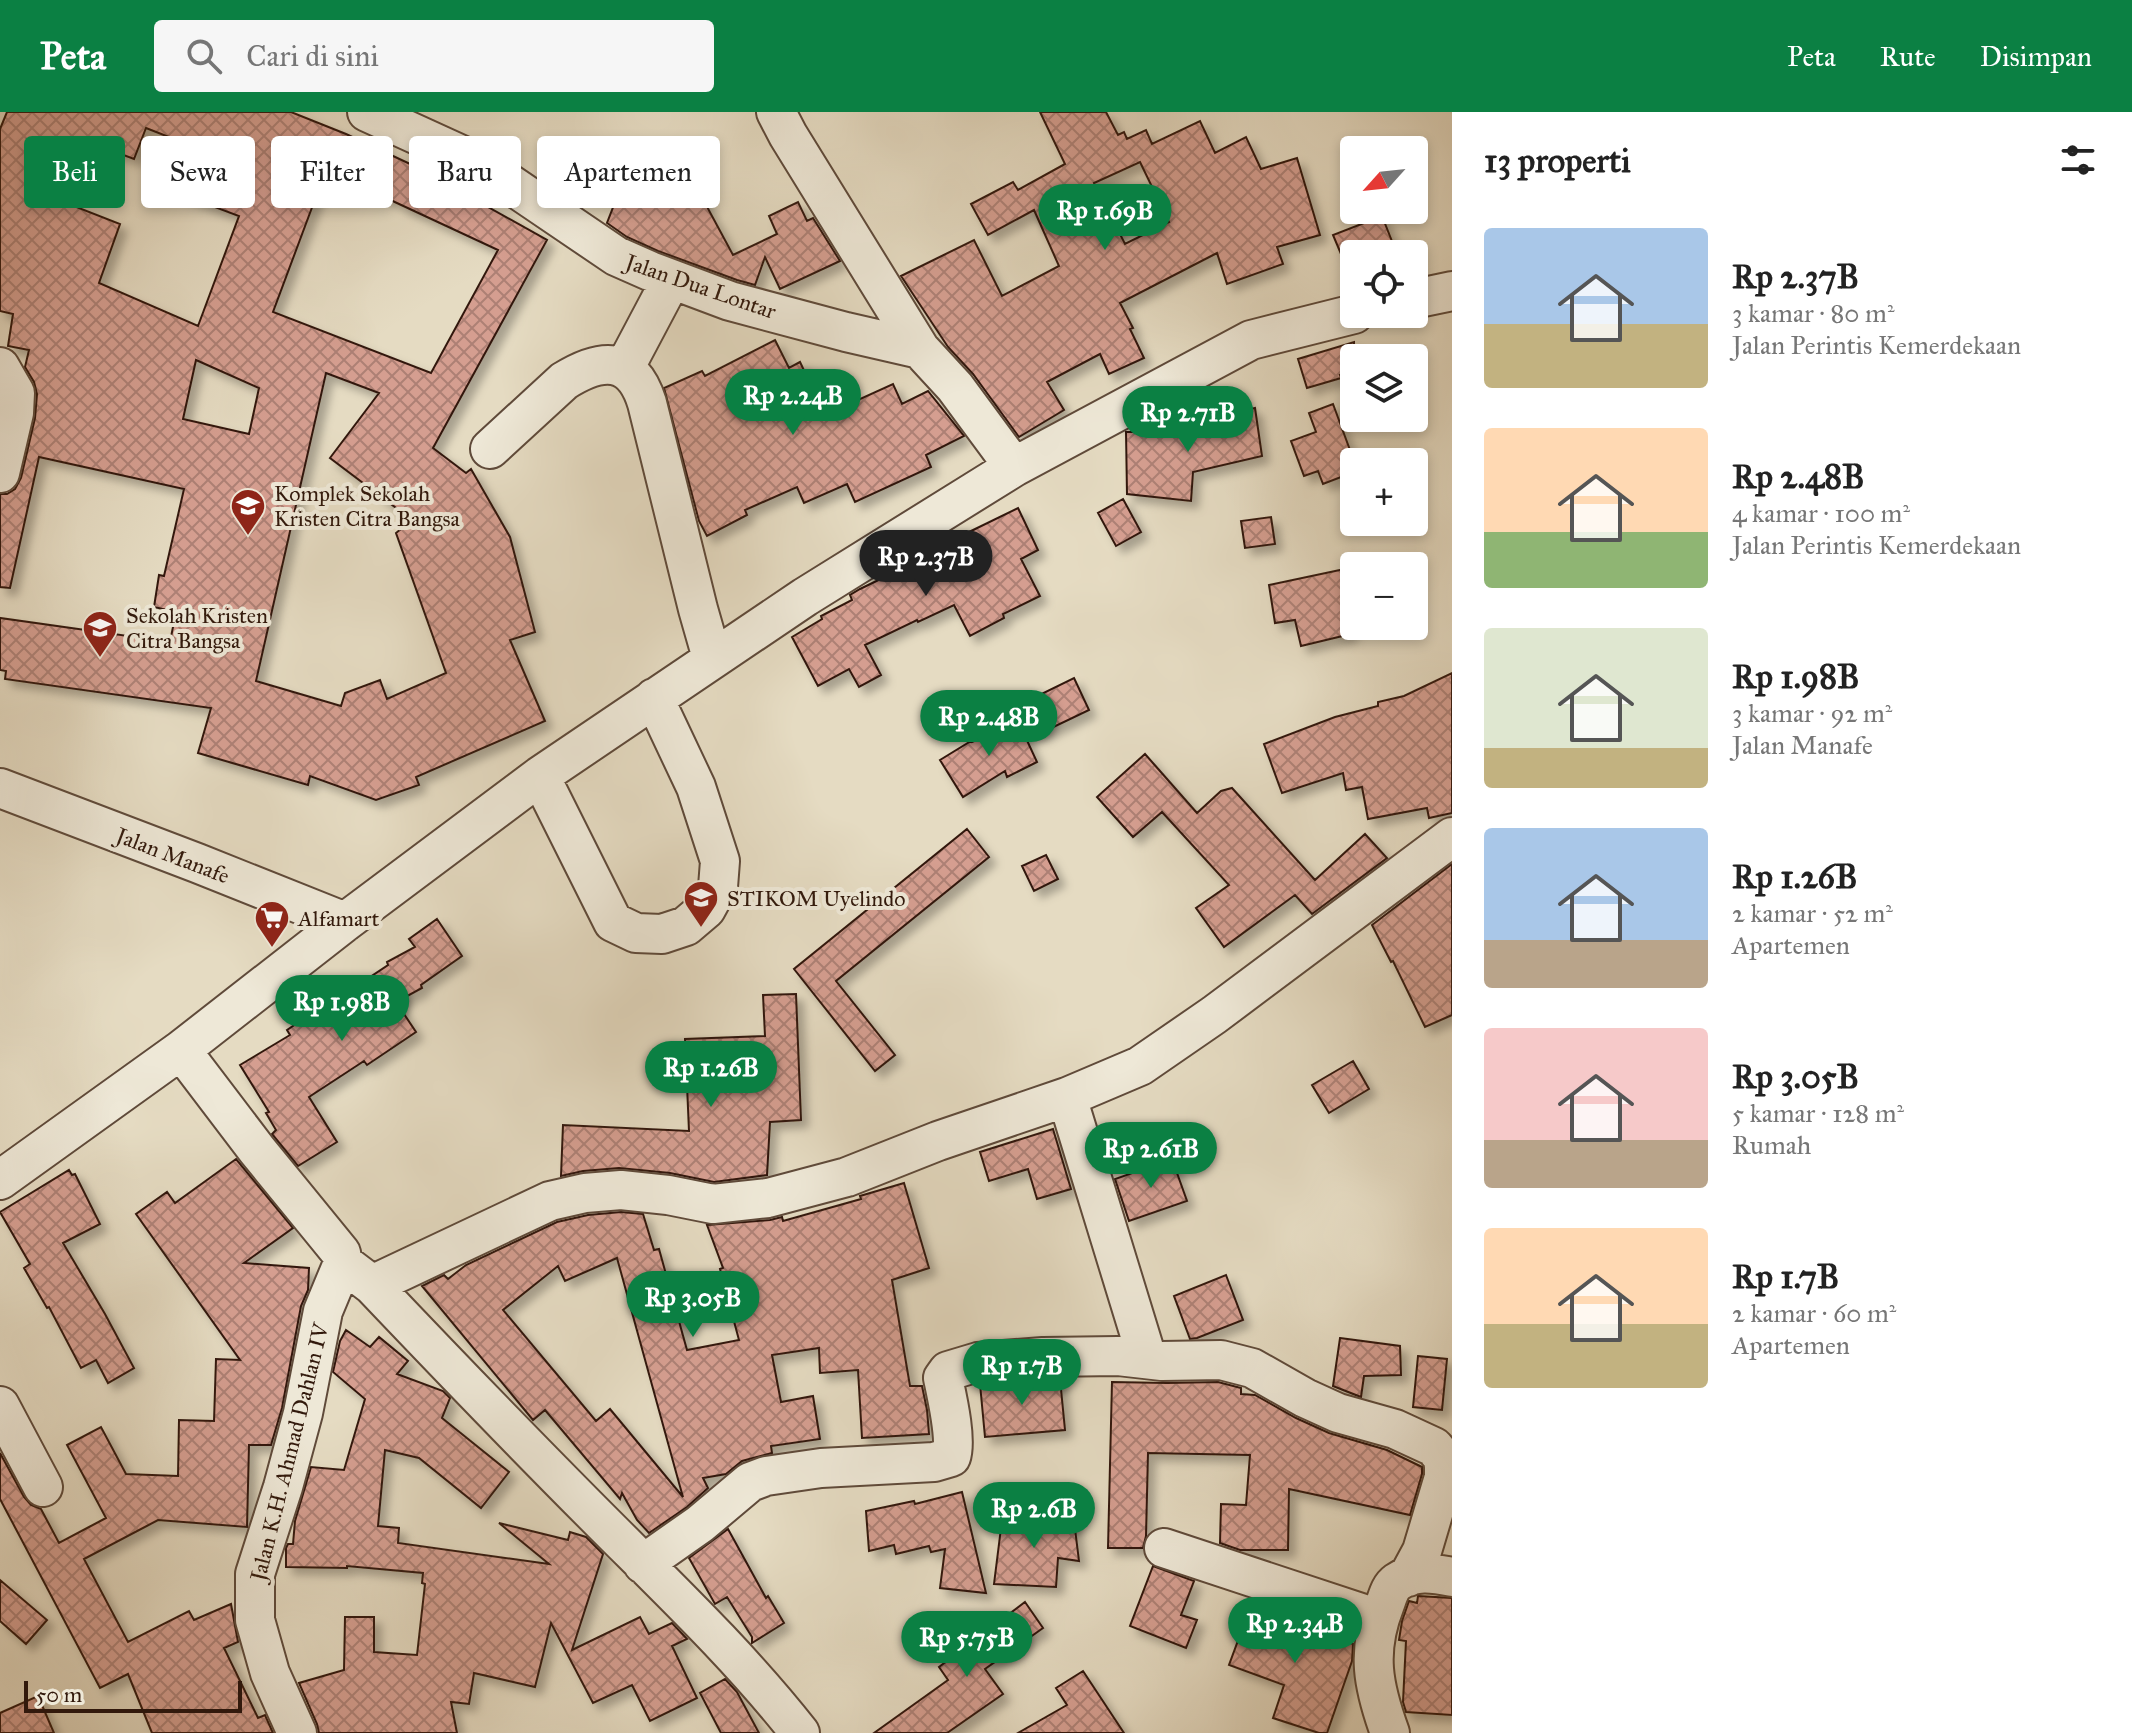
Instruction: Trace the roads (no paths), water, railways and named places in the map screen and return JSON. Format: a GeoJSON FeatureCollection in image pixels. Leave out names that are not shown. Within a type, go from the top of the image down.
{"type":"FeatureCollection","features":[{"type":"Feature","properties":{"kind":"street","name":"Jalan Dua Lontar"},"geometry":{"type":"LineString","coordinates":[[367,112],[479,163],[616,256],[671,280],[730,301],[920,349]]}},
{"type":"Feature","properties":{"kind":"street"},"geometry":{"type":"LineString","coordinates":[[776,112],[920,349],[955,387],[1014,467]]}},
{"type":"Feature","properties":{"kind":"street"},"geometry":{"type":"LineString","coordinates":[[625,367],[671,280]]}},
{"type":"Feature","properties":{"kind":"street"},"geometry":{"type":"LineString","coordinates":[[1428,296],[1452,291]]}},
{"type":"Feature","properties":{"kind":"street"},"geometry":{"type":"LineString","coordinates":[[0,1180],[181,1050],[540,776],[805,597],[1014,467],[1251,340],[1340,318]]}},
{"type":"Feature","properties":{"kind":"street"},"geometry":{"type":"LineString","coordinates":[[0,367],[15,393],[14,413],[0,473]]}},
{"type":"Feature","properties":{"kind":"street"},"geometry":{"type":"LineString","coordinates":[[490,449],[564,381],[592,367],[625,367],[636,379],[647,403],[712,658]]}},
{"type":"Feature","properties":{"kind":"street"},"geometry":{"type":"LineString","coordinates":[[540,776],[613,922],[636,933],[649,934],[662,934],[686,926],[706,909],[718,887],[720,861],[696,787],[654,698]]}},
{"type":"Feature","properties":{"kind":"street","name":"Jalan Manafe"},"geometry":{"type":"LineString","coordinates":[[0,788],[345,922]]}},
{"type":"Feature","properties":{"kind":"street"},"geometry":{"type":"LineString","coordinates":[[358,1274],[550,1201],[585,1193],[621,1190],[713,1204],[768,1198],[847,1177],[938,1141],[1067,1097],[1140,1066],[1214,1015],[1452,837]]}},
{"type":"Feature","properties":{"kind":"street"},"geometry":{"type":"LineString","coordinates":[[181,1050],[358,1274],[717,1637],[800,1733]]}},
{"type":"Feature","properties":{"kind":"street"},"geometry":{"type":"LineString","coordinates":[[1067,1097],[1147,1358]]}},
{"type":"Feature","properties":{"kind":"street","name":"Jalan K.H. Ahmad Dahlan IV"},"geometry":{"type":"LineString","coordinates":[[292,1731],[270,1673],[255,1620],[255,1574],[303,1413],[323,1311],[358,1274]]}},
{"type":"Feature","properties":{"kind":"street"},"geometry":{"type":"LineString","coordinates":[[643,1564],[700,1524],[750,1482],[766,1476],[821,1468],[934,1462],[951,1457],[952,1438],[943,1378],[948,1371],[978,1362],[1118,1356],[1162,1361],[1221,1360],[1252,1368],[1338,1413],[1395,1429],[1434,1447],[1443,1458],[1444,1477],[1422,1551],[1408,1577]]}},
{"type":"Feature","properties":{"kind":"street"},"geometry":{"type":"LineString","coordinates":[[0,1406],[43,1487]]}},
{"type":"Feature","properties":{"kind":"street"},"geometry":{"type":"LineString","coordinates":[[1164,1548],[1379,1619]]}},
{"type":"Feature","properties":{"kind":"street"},"geometry":{"type":"LineString","coordinates":[[1390,1733],[1377,1696],[1373,1666],[1379,1619],[1393,1585],[1421,1573],[1452,1577]]}},
{"type":"Feature","properties":{"kind":"place","name":"Komplek Sekolah Kristen Citra Bangsa"},"geometry":{"type":"Point","coordinates":[248,537]}},
{"type":"Feature","properties":{"kind":"place","name":"Sekolah Kristen Citra Bangsa"},"geometry":{"type":"Point","coordinates":[100,659]}},
{"type":"Feature","properties":{"kind":"place","name":"STIKOM Uyelindo"},"geometry":{"type":"Point","coordinates":[701,929]}},
{"type":"Feature","properties":{"kind":"place","name":"Alfamart"},"geometry":{"type":"Point","coordinates":[272,949]}}]}
